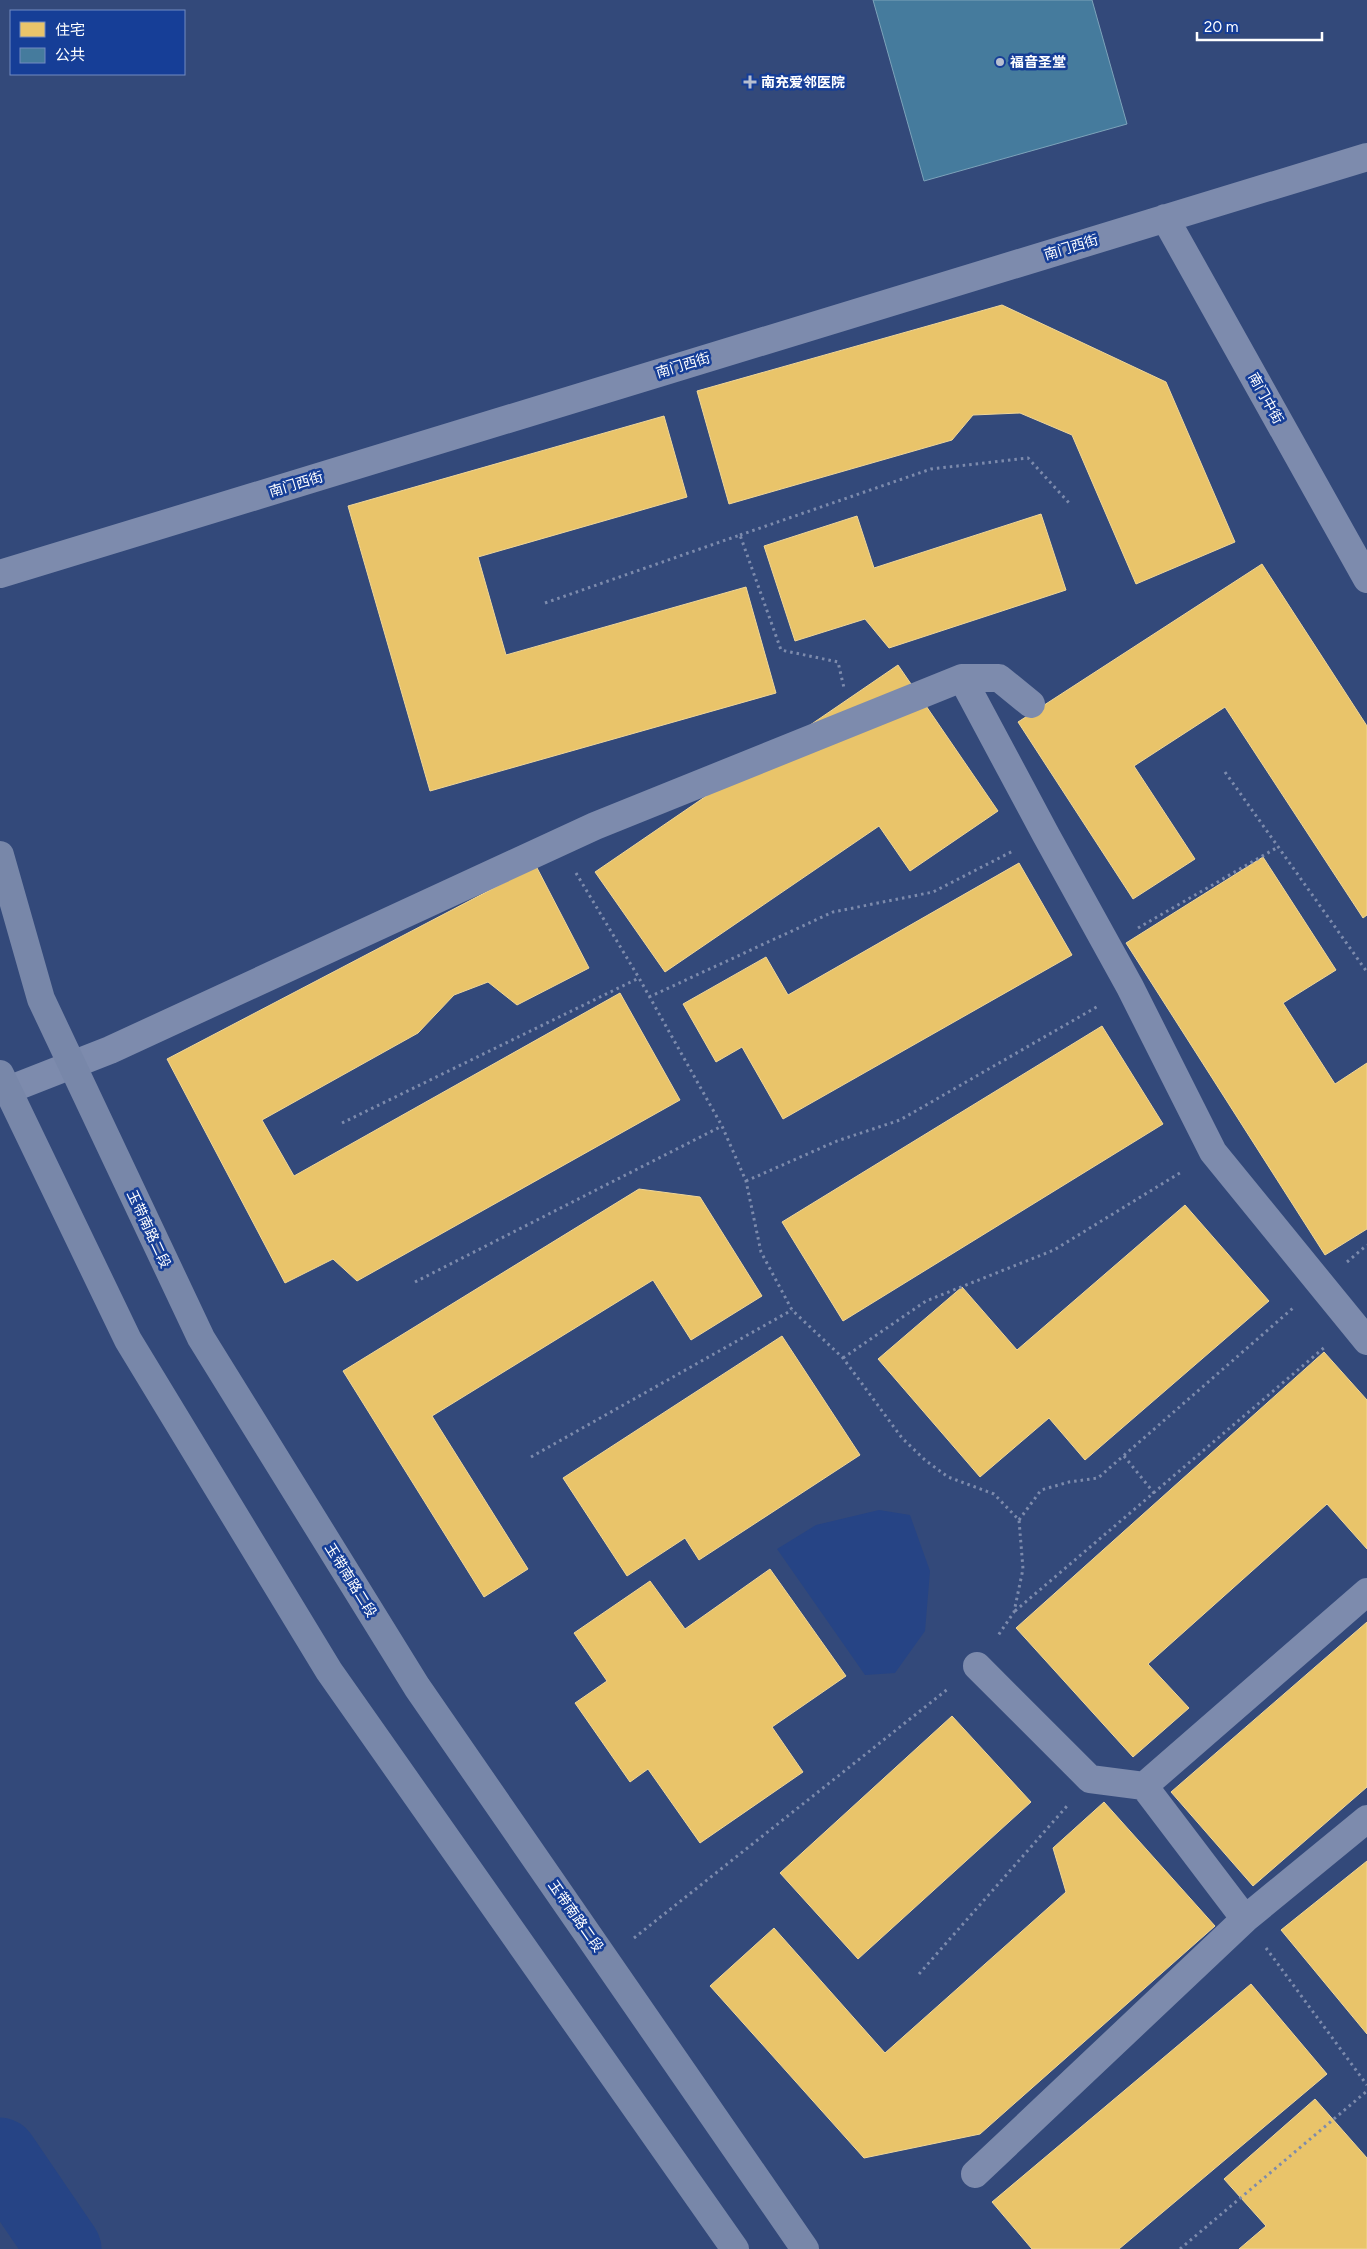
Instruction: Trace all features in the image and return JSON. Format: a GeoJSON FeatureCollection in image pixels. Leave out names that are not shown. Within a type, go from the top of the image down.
{"type":"FeatureCollection","features":[{"type":"Feature","properties":{"kind":"main road","name":"玉带南路二段"},"geometry":{"type":"LineString","coordinates":[[0,855],[41,999],[201,1338],[417,1686],[805,2249]]}},
{"type":"Feature","properties":{"kind":"main road"},"geometry":{"type":"LineString","coordinates":[[4,1082],[128,1340],[329,1671],[735,2249]]}},
{"type":"Feature","properties":{"kind":"street","name":"南门西街"},"geometry":{"type":"LineString","coordinates":[[0,574],[1367,157]]}},
{"type":"Feature","properties":{"kind":"street","name":"南门中街"},"geometry":{"type":"LineString","coordinates":[[1165,218],[1367,579]]}},
{"type":"Feature","properties":{"kind":"street"},"geometry":{"type":"LineString","coordinates":[[962,678],[1130,987],[1213,1152],[1360,1332]]}},
{"type":"Feature","properties":{"kind":"street"},"geometry":{"type":"LineString","coordinates":[[4,1082],[72,1066],[558,842],[962,678],[999,678],[1030,704]]}},
{"type":"Feature","properties":{"kind":"street"},"geometry":{"type":"LineString","coordinates":[[1144,1786],[1367,1592]]}},
{"type":"Feature","properties":{"kind":"street"},"geometry":{"type":"LineString","coordinates":[[977,1666],[1090,1779],[1144,1786],[1245,1919]]}},
{"type":"Feature","properties":{"kind":"street"},"geometry":{"type":"LineString","coordinates":[[975,2174],[1245,1919],[1367,1819]]}},
{"type":"Feature","properties":{"kind":"path"},"geometry":{"type":"LineString","coordinates":[[545,603],[931,469],[1028,458],[1070,504]]}},
{"type":"Feature","properties":{"kind":"path"},"geometry":{"type":"LineString","coordinates":[[740,535],[781,650],[838,662],[852,722]]}},
{"type":"Feature","properties":{"kind":"path"},"geometry":{"type":"LineString","coordinates":[[1225,772],[1367,972]]}},
{"type":"Feature","properties":{"kind":"path"},"geometry":{"type":"LineString","coordinates":[[649,997],[833,912],[933,892],[1046,835]]}},
{"type":"Feature","properties":{"kind":"path"},"geometry":{"type":"LineString","coordinates":[[558,842],[639,978],[722,1126],[746,1181],[761,1252],[792,1310],[843,1358],[902,1438],[925,1460],[948,1476],[994,1494],[1019,1520],[1023,1569],[1014,1612]]}},
{"type":"Feature","properties":{"kind":"path"},"geometry":{"type":"LineString","coordinates":[[1107,946],[1278,847]]}},
{"type":"Feature","properties":{"kind":"path"},"geometry":{"type":"LineString","coordinates":[[342,1123],[639,978]]}},
{"type":"Feature","properties":{"kind":"path"},"geometry":{"type":"LineString","coordinates":[[746,1181],[837,1141],[900,1120],[1130,987]]}},
{"type":"Feature","properties":{"kind":"path"},"geometry":{"type":"LineString","coordinates":[[415,1282],[722,1126]]}},
{"type":"Feature","properties":{"kind":"path"},"geometry":{"type":"LineString","coordinates":[[843,1358],[926,1301],[1054,1250],[1213,1152]]}},
{"type":"Feature","properties":{"kind":"path"},"geometry":{"type":"LineString","coordinates":[[1019,1520],[1041,1490],[1069,1482],[1098,1478],[1321,1283]]}},
{"type":"Feature","properties":{"kind":"path"},"geometry":{"type":"LineString","coordinates":[[531,1457],[792,1310]]}},
{"type":"Feature","properties":{"kind":"path"},"geometry":{"type":"LineString","coordinates":[[602,1955],[633,1939],[977,1666],[1014,1612],[1154,1493],[1360,1332]]}},
{"type":"Feature","properties":{"kind":"path"},"geometry":{"type":"LineString","coordinates":[[1124,1456],[1154,1493]]}},
{"type":"Feature","properties":{"kind":"path"},"geometry":{"type":"LineString","coordinates":[[919,1974],[1090,1779]]}},
{"type":"Feature","properties":{"kind":"path"},"geometry":{"type":"LineString","coordinates":[[1245,1919],[1367,2085]]}},
{"type":"Feature","properties":{"kind":"path"},"geometry":{"type":"LineString","coordinates":[[1180,2249],[1367,2091]]}},
{"type":"Feature","properties":{"kind":"water"},"geometry":{"type":"Polygon","coordinates":[[[879,1510],[910,1515],[930,1571],[925,1631],[895,1673],[865,1675],[777,1549],[816,1525],[879,1510]]]}},
{"type":"Feature","properties":{"kind":"building: 住宅"},"geometry":{"type":"Polygon","coordinates":[[[1002,305],[1166,382],[1235,542],[1136,584],[1072,435],[1020,413],[973,415],[952,440],[729,504],[697,391],[1002,305]]]}},
{"type":"Feature","properties":{"kind":"building: 住宅"},"geometry":{"type":"Polygon","coordinates":[[[664,416],[687,497],[478,557],[506,655],[746,587],[776,693],[430,791],[348,506],[664,416]]]}},
{"type":"Feature","properties":{"kind":"building: 住宅"},"geometry":{"type":"Polygon","coordinates":[[[1041,514],[1066,590],[889,648],[865,619],[795,641],[764,546],[857,516],[874,568],[1041,514]]]}},
{"type":"Feature","properties":{"kind":"building: 住宅"},"geometry":{"type":"Polygon","coordinates":[[[1262,564],[1367,726],[1367,915],[1363,918],[1225,707],[1134,766],[1195,859],[1133,899],[1018,722],[1262,564]]]}},
{"type":"Feature","properties":{"kind":"building: 住宅"},"geometry":{"type":"Polygon","coordinates":[[[898,665],[998,811],[910,871],[879,826],[665,972],[595,872],[898,665]]]}},
{"type":"Feature","properties":{"kind":"building: 住宅"},"geometry":{"type":"Polygon","coordinates":[[[1263,857],[1336,970],[1283,1003],[1335,1084],[1367,1063],[1367,1229],[1325,1255],[1126,943],[1263,857]]]}},
{"type":"Feature","properties":{"kind":"building: 住宅"},"geometry":{"type":"Polygon","coordinates":[[[1019,863],[1072,955],[783,1119],[742,1047],[716,1062],[683,1004],[766,957],[788,995],[1019,863]]]}},
{"type":"Feature","properties":{"kind":"building: 住宅"},"geometry":{"type":"Polygon","coordinates":[[[536,866],[589,968],[517,1005],[488,982],[454,995],[418,1033],[262,1120],[294,1176],[620,993],[680,1100],[357,1281],[333,1259],[285,1283],[167,1059],[536,866]]]}},
{"type":"Feature","properties":{"kind":"building: 住宅"},"geometry":{"type":"Polygon","coordinates":[[[1102,1026],[1163,1124],[843,1321],[782,1222],[1102,1026]]]}},
{"type":"Feature","properties":{"kind":"building: 住宅"},"geometry":{"type":"Polygon","coordinates":[[[639,1189],[700,1197],[762,1296],[691,1340],[653,1280],[432,1416],[528,1569],[484,1597],[343,1371],[639,1189]]]}},
{"type":"Feature","properties":{"kind":"building: 住宅"},"geometry":{"type":"Polygon","coordinates":[[[1185,1205],[1269,1301],[1085,1460],[1049,1418],[980,1477],[878,1359],[962,1287],[1017,1350],[1185,1205]]]}},
{"type":"Feature","properties":{"kind":"building: 住宅"},"geometry":{"type":"Polygon","coordinates":[[[782,1336],[860,1455],[699,1560],[685,1538],[627,1576],[563,1478],[782,1336]]]}},
{"type":"Feature","properties":{"kind":"building: 住宅"},"geometry":{"type":"Polygon","coordinates":[[[1324,1352],[1367,1400],[1367,1549],[1327,1504],[1148,1664],[1189,1708],[1133,1757],[1016,1628],[1324,1352]]]}},
{"type":"Feature","properties":{"kind":"building: 住宅"},"geometry":{"type":"Polygon","coordinates":[[[770,1569],[846,1676],[772,1727],[803,1772],[700,1843],[648,1769],[630,1782],[575,1703],[607,1681],[574,1633],[650,1581],[685,1629],[770,1569]]]}},
{"type":"Feature","properties":{"kind":"building: 住宅"},"geometry":{"type":"Polygon","coordinates":[[[1367,1622],[1367,1787],[1253,1886],[1171,1792],[1367,1622]]]}},
{"type":"Feature","properties":{"kind":"building: 住宅"},"geometry":{"type":"Polygon","coordinates":[[[952,1716],[1031,1802],[858,1959],[780,1873],[952,1716]]]}},
{"type":"Feature","properties":{"kind":"building: 住宅"},"geometry":{"type":"Polygon","coordinates":[[[1104,1802],[1215,1926],[980,2134],[864,2158],[710,1986],[774,1928],[885,2053],[1066,1892],[1053,1848],[1104,1802]]]}},
{"type":"Feature","properties":{"kind":"building: 住宅"},"geometry":{"type":"Polygon","coordinates":[[[1367,1861],[1367,2034],[1281,1930],[1367,1861]]]}},
{"type":"Feature","properties":{"kind":"building: 住宅"},"geometry":{"type":"Polygon","coordinates":[[[1251,1984],[1327,2074],[1119,2249],[1032,2249],[992,2202],[1251,1984]]]}},
{"type":"Feature","properties":{"kind":"building: 住宅"},"geometry":{"type":"Polygon","coordinates":[[[1315,2099],[1367,2158],[1367,2249],[1239,2249],[1266,2226],[1224,2179],[1315,2099]]]}},
{"type":"Feature","properties":{"kind":"building: 公共","name":"福音圣堂"},"geometry":{"type":"Polygon","coordinates":[[[873,0],[1092,0],[1127,124],[924,181],[873,0]]]}},
{"type":"Feature","properties":{"kind":"waterway"},"geometry":{"type":"LineString","coordinates":[[0,2155],[64,2249]]}},
{"type":"Feature","properties":{"kind":"place","name":"福音圣堂"},"geometry":{"type":"Point","coordinates":[1000,62]}},
{"type":"Feature","properties":{"kind":"place","name":"南充爱邻医院"},"geometry":{"type":"Point","coordinates":[750,82]}}]}
